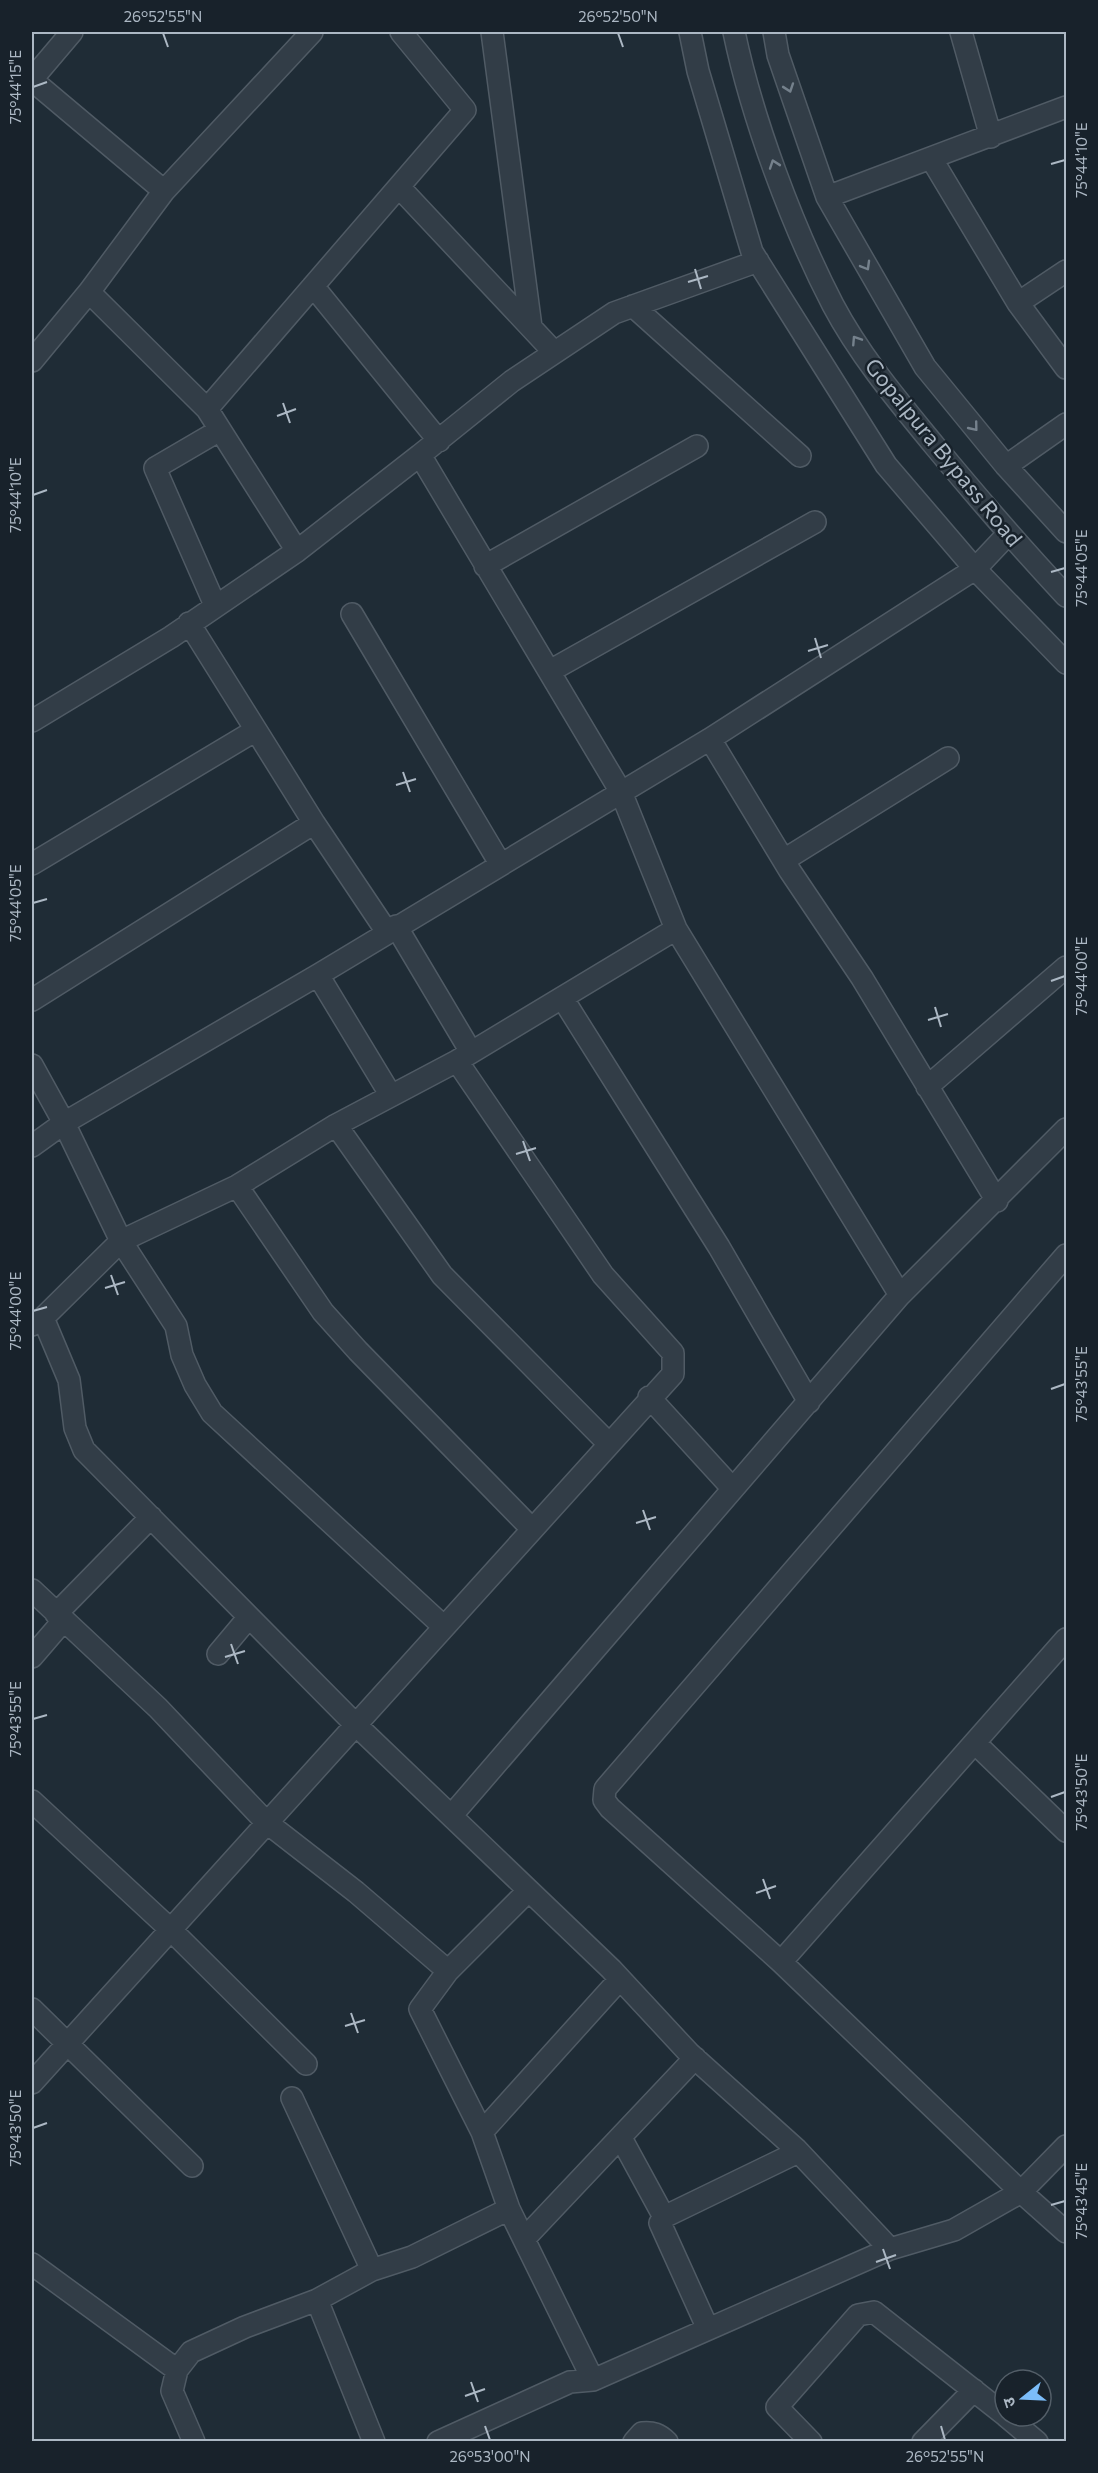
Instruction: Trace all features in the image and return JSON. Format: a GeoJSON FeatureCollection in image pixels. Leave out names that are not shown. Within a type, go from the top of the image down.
{"type":"FeatureCollection","features":[{"type":"Feature","properties":{"kind":"street"},"geometry":{"type":"LineString","coordinates":[[72,32],[32,79],[164,191]]}},
{"type":"Feature","properties":{"kind":"street"},"geometry":{"type":"LineString","coordinates":[[32,360],[89,292],[164,191],[312,32]]}},
{"type":"Feature","properties":{"kind":"street"},"geometry":{"type":"LineString","coordinates":[[207,409],[465,110],[401,32]]}},
{"type":"Feature","properties":{"kind":"street"},"geometry":{"type":"LineString","coordinates":[[492,32],[531,327]]}},
{"type":"Feature","properties":{"kind":"street"},"geometry":{"type":"LineString","coordinates":[[690,32],[705,93],[752,252],[886,465],[975,569],[1066,663]]}},
{"type":"Feature","properties":{"kind":"street","name":"Gopalpura Bypass Road"},"geometry":{"type":"LineString","coordinates":[[734,32],[741,68],[786,198],[834,305],[885,386],[1008,534],[1066,596]]}},
{"type":"Feature","properties":{"kind":"street","name":"Gopalpura Bypass Road"},"geometry":{"type":"LineString","coordinates":[[774,32],[778,55],[827,198],[925,367],[1006,466],[1066,532]]}},
{"type":"Feature","properties":{"kind":"street"},"geometry":{"type":"LineString","coordinates":[[960,32],[991,137]]}},
{"type":"Feature","properties":{"kind":"street"},"geometry":{"type":"LineString","coordinates":[[827,198],[1066,107]]}},
{"type":"Feature","properties":{"kind":"street"},"geometry":{"type":"LineString","coordinates":[[932,158],[1018,303],[1066,368]]}},
{"type":"Feature","properties":{"kind":"street"},"geometry":{"type":"LineString","coordinates":[[400,188],[553,351]]}},
{"type":"Feature","properties":{"kind":"street"},"geometry":{"type":"LineString","coordinates":[[32,721],[171,637],[297,551],[553,351],[614,313],[758,261]]}},
{"type":"Feature","properties":{"kind":"street"},"geometry":{"type":"LineString","coordinates":[[1018,303],[1066,271]]}},
{"type":"Feature","properties":{"kind":"street"},"geometry":{"type":"LineString","coordinates":[[313,286],[439,441]]}},
{"type":"Feature","properties":{"kind":"street"},"geometry":{"type":"LineString","coordinates":[[89,292],[207,409],[297,551]]}},
{"type":"Feature","properties":{"kind":"street"},"geometry":{"type":"LineString","coordinates":[[633,306],[800,456]]}},
{"type":"Feature","properties":{"kind":"street"},"geometry":{"type":"LineString","coordinates":[[1006,466],[1066,424]]}},
{"type":"Feature","properties":{"kind":"street"},"geometry":{"type":"LineString","coordinates":[[215,606],[155,468],[220,430]]}},
{"type":"Feature","properties":{"kind":"street"},"geometry":{"type":"LineString","coordinates":[[485,566],[697,446]]}},
{"type":"Feature","properties":{"kind":"street"},"geometry":{"type":"LineString","coordinates":[[420,455],[621,792],[676,929],[900,1295]]}},
{"type":"Feature","properties":{"kind":"street"},"geometry":{"type":"LineString","coordinates":[[550,671],[815,522]]}},
{"type":"Feature","properties":{"kind":"street"},"geometry":{"type":"LineString","coordinates":[[32,1146],[64,1123],[318,975],[710,739],[975,569],[1008,534]]}},
{"type":"Feature","properties":{"kind":"street"},"geometry":{"type":"LineString","coordinates":[[352,614],[501,865]]}},
{"type":"Feature","properties":{"kind":"street"},"geometry":{"type":"LineString","coordinates":[[32,2084],[649,1397],[673,1374],[673,1353],[603,1275],[464,1056],[392,929],[314,823],[189,623]]}},
{"type":"Feature","properties":{"kind":"street"},"geometry":{"type":"LineString","coordinates":[[32,864],[256,730]]}},
{"type":"Feature","properties":{"kind":"street"},"geometry":{"type":"LineString","coordinates":[[710,739],[784,860],[862,978],[997,1201]]}},
{"type":"Feature","properties":{"kind":"street"},"geometry":{"type":"LineString","coordinates":[[784,860],[948,758]]}},
{"type":"Feature","properties":{"kind":"street"},"geometry":{"type":"LineString","coordinates":[[32,1000],[314,823]]}},
{"type":"Feature","properties":{"kind":"street"},"geometry":{"type":"LineString","coordinates":[[676,929],[563,999],[464,1056],[390,1094],[237,1186],[121,1241],[37,1322],[69,1380],[74,1404],[75,1428],[84,1450],[355,1724],[620,1979],[695,2058],[798,2152],[890,2249]]}},
{"type":"Feature","properties":{"kind":"street"},"geometry":{"type":"LineString","coordinates":[[927,1087],[1066,967]]}},
{"type":"Feature","properties":{"kind":"street"},"geometry":{"type":"LineString","coordinates":[[318,975],[390,1094]]}},
{"type":"Feature","properties":{"kind":"street"},"geometry":{"type":"LineString","coordinates":[[563,999],[719,1247],[809,1402]]}},
{"type":"Feature","properties":{"kind":"street"},"geometry":{"type":"LineString","coordinates":[[32,1065],[64,1123],[121,1241],[176,1326],[182,1355],[195,1385],[212,1413],[443,1626]]}},
{"type":"Feature","properties":{"kind":"street"},"geometry":{"type":"LineString","coordinates":[[336,1125],[442,1275],[608,1443]]}},
{"type":"Feature","properties":{"kind":"street"},"geometry":{"type":"LineString","coordinates":[[452,1815],[900,1295],[997,1201],[1066,1129]]}},
{"type":"Feature","properties":{"kind":"street"},"geometry":{"type":"LineString","coordinates":[[237,1186],[323,1312],[358,1351],[531,1528]]}},
{"type":"Feature","properties":{"kind":"street"},"geometry":{"type":"LineString","coordinates":[[1066,1255],[605,1789],[604,1800],[610,1808],[781,1962],[1021,2193],[1066,2232]]}},
{"type":"Feature","properties":{"kind":"street"},"geometry":{"type":"LineString","coordinates":[[649,1397],[733,1490]]}},
{"type":"Feature","properties":{"kind":"street"},"geometry":{"type":"LineString","coordinates":[[32,1657],[60,1618],[151,1517]]}},
{"type":"Feature","properties":{"kind":"street"},"geometry":{"type":"LineString","coordinates":[[32,1590],[158,1708],[266,1822],[356,1892],[448,1971]]}},
{"type":"Feature","properties":{"kind":"street"},"geometry":{"type":"LineString","coordinates":[[218,1654],[249,1617]]}},
{"type":"Feature","properties":{"kind":"street"},"geometry":{"type":"LineString","coordinates":[[781,1962],[1066,1639]]}},
{"type":"Feature","properties":{"kind":"street"},"geometry":{"type":"LineString","coordinates":[[975,1743],[1066,1832]]}},
{"type":"Feature","properties":{"kind":"street"},"geometry":{"type":"LineString","coordinates":[[32,1801],[170,1929],[306,2064]]}},
{"type":"Feature","properties":{"kind":"street"},"geometry":{"type":"LineString","coordinates":[[528,1892],[448,1971],[420,2009],[482,2132],[509,2209],[593,2380]]}},
{"type":"Feature","properties":{"kind":"street"},"geometry":{"type":"LineString","coordinates":[[482,2132],[620,1979]]}},
{"type":"Feature","properties":{"kind":"street"},"geometry":{"type":"LineString","coordinates":[[32,2009],[192,2166]]}},
{"type":"Feature","properties":{"kind":"street"},"geometry":{"type":"LineString","coordinates":[[524,2240],[695,2058]]}},
{"type":"Feature","properties":{"kind":"street"},"geometry":{"type":"LineString","coordinates":[[292,2098],[372,2270]]}},
{"type":"Feature","properties":{"kind":"street"},"geometry":{"type":"LineString","coordinates":[[621,2138],[664,2217]]}},
{"type":"Feature","properties":{"kind":"street"},"geometry":{"type":"LineString","coordinates":[[438,2442],[570,2382],[593,2380],[890,2249],[954,2230],[1021,2193],[1066,2146]]}},
{"type":"Feature","properties":{"kind":"street"},"geometry":{"type":"LineString","coordinates":[[708,2329],[660,2223],[664,2217],[798,2152]]}},
{"type":"Feature","properties":{"kind":"street"},"geometry":{"type":"LineString","coordinates":[[194,2442],[172,2391],[177,2370],[191,2352],[245,2327],[317,2300],[372,2270],[412,2257],[509,2209]]}},
{"type":"Feature","properties":{"kind":"street"},"geometry":{"type":"LineString","coordinates":[[32,2264],[177,2370]]}},
{"type":"Feature","properties":{"kind":"street"},"geometry":{"type":"LineString","coordinates":[[317,2300],[374,2442]]}},
{"type":"Feature","properties":{"kind":"street"},"geometry":{"type":"LineString","coordinates":[[811,2442],[777,2407],[858,2315],[874,2312],[993,2405]]}},
{"type":"Feature","properties":{"kind":"street"},"geometry":{"type":"LineString","coordinates":[[923,2442],[974,2390]]}},
{"type":"Feature","properties":{"kind":"street"},"geometry":{"type":"LineString","coordinates":[[1021,2428],[1037,2442]]}},
{"type":"Feature","properties":{"kind":"street"},"geometry":{"type":"LineString","coordinates":[[634,2442],[642,2433],[648,2432],[659,2434],[667,2442]]}}]}
